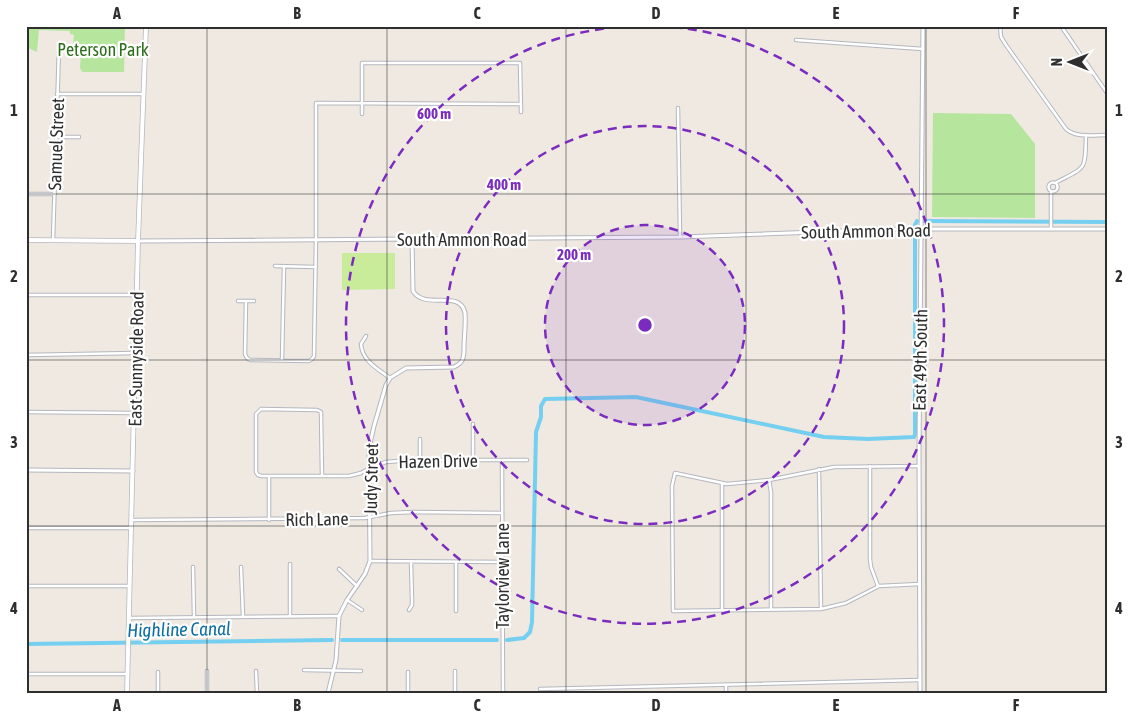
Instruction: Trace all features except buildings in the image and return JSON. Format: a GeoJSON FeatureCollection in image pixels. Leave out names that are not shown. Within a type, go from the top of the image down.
{"type":"FeatureCollection","features":[{"type":"Feature","properties":{"kind":"main road","name":"East Sunnyside Road"},"geometry":{"type":"LineString","coordinates":[[127,693],[137,354],[138,241],[146,26]]}},
{"type":"Feature","properties":{"kind":"main road","name":"South Ammon Road"},"geometry":{"type":"LineString","coordinates":[[26,240],[138,241]]}},
{"type":"Feature","properties":{"kind":"street","name":"East 49th South"},"geometry":{"type":"LineString","coordinates":[[920,693],[920,229],[923,26]]}},
{"type":"Feature","properties":{"kind":"street"},"geometry":{"type":"LineString","coordinates":[[1000,26],[1001,37],[1006,45],[1066,129],[1071,133],[1107,135]]}},
{"type":"Feature","properties":{"kind":"street"},"geometry":{"type":"LineString","coordinates":[[1061,26],[1107,93]]}},
{"type":"Feature","properties":{"kind":"street"},"geometry":{"type":"LineString","coordinates":[[796,40],[923,49]]}},
{"type":"Feature","properties":{"kind":"street","name":"Samuel Street"},"geometry":{"type":"LineString","coordinates":[[53,240],[59,47]]}},
{"type":"Feature","properties":{"kind":"street"},"geometry":{"type":"LineString","coordinates":[[362,114],[362,63],[520,63],[520,112]]}},
{"type":"Feature","properties":{"kind":"street"},"geometry":{"type":"LineString","coordinates":[[58,94],[144,94]]}},
{"type":"Feature","properties":{"kind":"street"},"geometry":{"type":"LineString","coordinates":[[246,301],[245,354],[247,358],[250,360],[309,361],[312,359],[314,356],[316,267],[316,103],[520,104]]}},
{"type":"Feature","properties":{"kind":"street"},"geometry":{"type":"LineString","coordinates":[[678,108],[680,237]]}},
{"type":"Feature","properties":{"kind":"street"},"geometry":{"type":"LineString","coordinates":[[1051,228],[1051,191],[1048,188],[1049,185],[1082,169],[1085,165],[1086,135]]}},
{"type":"Feature","properties":{"kind":"street"},"geometry":{"type":"LineString","coordinates":[[56,137],[79,137]]}},
{"type":"Feature","properties":{"kind":"street"},"geometry":{"type":"LineString","coordinates":[[1051,191],[1055,192],[1057,188],[1055,183]]}},
{"type":"Feature","properties":{"kind":"street"},"geometry":{"type":"LineString","coordinates":[[26,194],[55,194]]}},
{"type":"Feature","properties":{"kind":"street","name":"South Ammon Road"},"geometry":{"type":"LineString","coordinates":[[138,241],[680,237],[920,229],[1107,229]]}},
{"type":"Feature","properties":{"kind":"street"},"geometry":{"type":"LineString","coordinates":[[366,336],[362,344],[364,354],[372,365],[390,378],[406,368],[454,366],[460,363],[464,356],[465,315],[462,306],[454,301],[421,299],[413,291],[412,239]]}},
{"type":"Feature","properties":{"kind":"street"},"geometry":{"type":"LineString","coordinates":[[275,266],[316,267]]}},
{"type":"Feature","properties":{"kind":"street"},"geometry":{"type":"LineString","coordinates":[[282,360],[284,266]]}},
{"type":"Feature","properties":{"kind":"street"},"geometry":{"type":"LineString","coordinates":[[26,295],[138,295]]}},
{"type":"Feature","properties":{"kind":"street"},"geometry":{"type":"LineString","coordinates":[[238,301],[254,301]]}},
{"type":"Feature","properties":{"kind":"street"},"geometry":{"type":"LineString","coordinates":[[26,355],[137,354]]}},
{"type":"Feature","properties":{"kind":"street","name":"Judy Street"},"geometry":{"type":"LineString","coordinates":[[328,693],[336,660],[339,616],[347,600],[365,574],[370,561],[370,448],[374,426],[390,378]]}},
{"type":"Feature","properties":{"kind":"street"},"geometry":{"type":"LineString","coordinates":[[269,520],[269,476],[261,476],[256,472],[256,414],[261,409],[317,410],[321,412],[322,476]]}},
{"type":"Feature","properties":{"kind":"street"},"geometry":{"type":"LineString","coordinates":[[26,412],[135,413]]}},
{"type":"Feature","properties":{"kind":"street"},"geometry":{"type":"LineString","coordinates":[[473,424],[473,460]]}},
{"type":"Feature","properties":{"kind":"street"},"geometry":{"type":"LineString","coordinates":[[420,439],[420,460]]}},
{"type":"Feature","properties":{"kind":"street","name":"Hazen Drive"},"geometry":{"type":"LineString","coordinates":[[269,476],[349,476],[361,474],[370,468],[386,462],[420,460],[527,460]]}},
{"type":"Feature","properties":{"kind":"street","name":"Taylorview Lane"},"geometry":{"type":"LineString","coordinates":[[502,460],[503,693]]}},
{"type":"Feature","properties":{"kind":"street"},"geometry":{"type":"LineString","coordinates":[[919,466],[846,466],[819,469],[769,480],[722,484],[675,474],[672,486],[673,610],[821,608],[846,603],[878,586],[920,584]]}},
{"type":"Feature","properties":{"kind":"street"},"geometry":{"type":"LineString","coordinates":[[870,466],[870,559],[878,586]]}},
{"type":"Feature","properties":{"kind":"street"},"geometry":{"type":"LineString","coordinates":[[819,469],[821,608]]}},
{"type":"Feature","properties":{"kind":"street"},"geometry":{"type":"LineString","coordinates":[[26,470],[134,471]]}},
{"type":"Feature","properties":{"kind":"street"},"geometry":{"type":"LineString","coordinates":[[769,480],[771,492],[771,609]]}},
{"type":"Feature","properties":{"kind":"street"},"geometry":{"type":"LineString","coordinates":[[722,484],[722,610]]}},
{"type":"Feature","properties":{"kind":"street","name":"Rich Lane"},"geometry":{"type":"LineString","coordinates":[[132,520],[370,518],[413,512],[502,513]]}},
{"type":"Feature","properties":{"kind":"street"},"geometry":{"type":"LineString","coordinates":[[26,528],[132,528]]}},
{"type":"Feature","properties":{"kind":"street"},"geometry":{"type":"LineString","coordinates":[[370,561],[502,562]]}},
{"type":"Feature","properties":{"kind":"street"},"geometry":{"type":"LineString","coordinates":[[409,610],[412,605],[412,562]]}},
{"type":"Feature","properties":{"kind":"street"},"geometry":{"type":"LineString","coordinates":[[456,562],[456,611]]}},
{"type":"Feature","properties":{"kind":"street"},"geometry":{"type":"LineString","coordinates":[[290,564],[290,616]]}},
{"type":"Feature","properties":{"kind":"street"},"geometry":{"type":"LineString","coordinates":[[193,567],[194,616]]}},
{"type":"Feature","properties":{"kind":"street"},"geometry":{"type":"LineString","coordinates":[[242,567],[242,616]]}},
{"type":"Feature","properties":{"kind":"street"},"geometry":{"type":"LineString","coordinates":[[339,569],[357,586]]}},
{"type":"Feature","properties":{"kind":"street"},"geometry":{"type":"LineString","coordinates":[[26,586],[130,585]]}},
{"type":"Feature","properties":{"kind":"street"},"geometry":{"type":"LineString","coordinates":[[347,600],[362,610]]}},
{"type":"Feature","properties":{"kind":"street"},"geometry":{"type":"LineString","coordinates":[[129,618],[339,616]]}},
{"type":"Feature","properties":{"kind":"street"},"geometry":{"type":"LineString","coordinates":[[304,670],[361,671]]}},
{"type":"Feature","properties":{"kind":"street"},"geometry":{"type":"LineString","coordinates":[[207,671],[207,693]]}},
{"type":"Feature","properties":{"kind":"street"},"geometry":{"type":"LineString","coordinates":[[256,671],[257,693]]}},
{"type":"Feature","properties":{"kind":"street"},"geometry":{"type":"LineString","coordinates":[[455,671],[455,693]]}},
{"type":"Feature","properties":{"kind":"street"},"geometry":{"type":"LineString","coordinates":[[158,672],[158,693]]}},
{"type":"Feature","properties":{"kind":"street"},"geometry":{"type":"LineString","coordinates":[[408,672],[408,693]]}},
{"type":"Feature","properties":{"kind":"street"},"geometry":{"type":"LineString","coordinates":[[26,674],[128,674]]}},
{"type":"Feature","properties":{"kind":"street"},"geometry":{"type":"LineString","coordinates":[[540,689],[920,680]]}},
{"type":"Feature","properties":{"kind":"street"},"geometry":{"type":"LineString","coordinates":[[726,685],[726,693]]}},
{"type":"Feature","properties":{"kind":"street"},"geometry":{"type":"LineString","coordinates":[[581,688],[581,693]]}},
{"type":"Feature","properties":{"kind":"green space","name":"Peterson Park"},"geometry":{"type":"Polygon","coordinates":[[[26,26],[125,26],[124,72],[82,72],[80,68],[81,51],[71,50],[74,35],[70,34],[70,31],[39,30],[37,52],[26,47],[26,26]]]}},
{"type":"Feature","properties":{"kind":"green space"},"geometry":{"type":"Polygon","coordinates":[[[933,113],[1011,114],[1035,144],[1035,218],[932,217],[933,113]]]}},
{"type":"Feature","properties":{"kind":"green space"},"geometry":{"type":"Polygon","coordinates":[[[342,253],[395,253],[395,289],[342,290],[342,253]]]}},
{"type":"Feature","properties":{"kind":"waterway"},"geometry":{"type":"LineString","coordinates":[[915,225],[917,221]]}},
{"type":"Feature","properties":{"kind":"waterway"},"geometry":{"type":"LineString","coordinates":[[924,221],[1107,222]]}},
{"type":"Feature","properties":{"kind":"waterway"},"geometry":{"type":"LineString","coordinates":[[507,640],[524,638],[530,632],[532,622],[536,432],[541,417],[541,406],[545,399],[636,397],[824,437],[868,439],[914,437],[915,232]]}},
{"type":"Feature","properties":{"kind":"waterway","name":"Highline Canal"},"geometry":{"type":"LineString","coordinates":[[26,644],[332,640]]}},
{"type":"Feature","properties":{"kind":"waterway"},"geometry":{"type":"LineString","coordinates":[[342,640],[497,640]]}}]}
